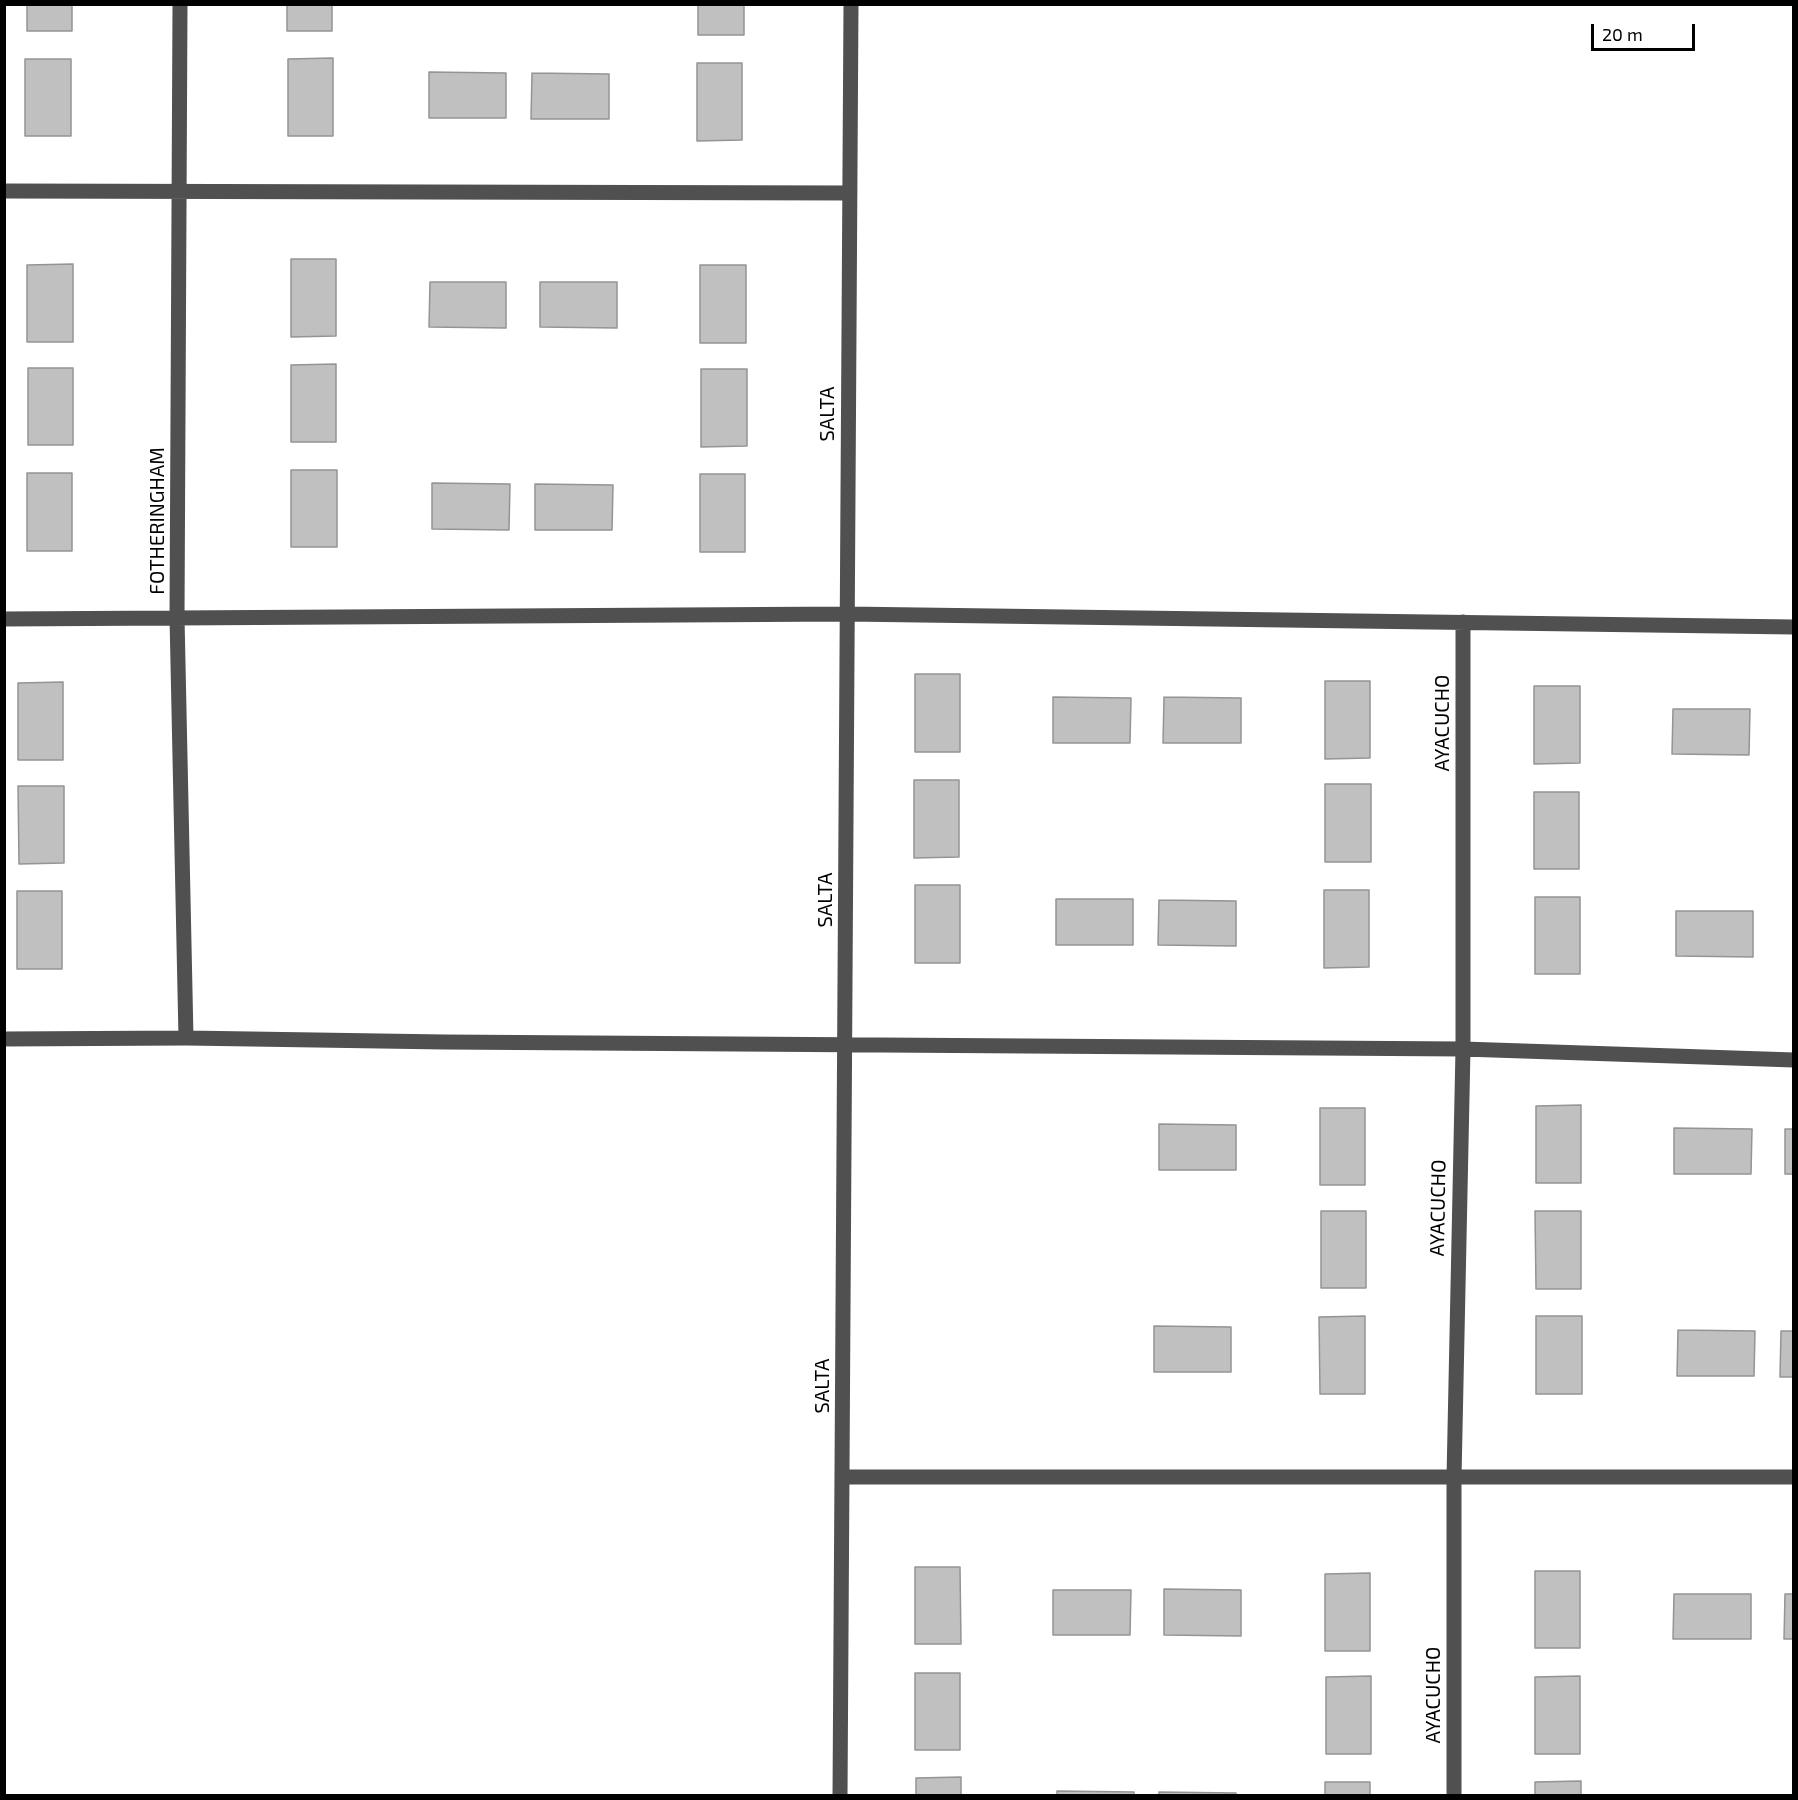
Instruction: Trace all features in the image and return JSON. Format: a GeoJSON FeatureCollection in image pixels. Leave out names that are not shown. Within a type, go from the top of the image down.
{"type":"FeatureCollection","features":[{"type":"Feature","properties":{"kind":"street","name":"FOTHERINGHAM"},"geometry":{"type":"LineString","coordinates":[[180,4],[177,617],[186,1038]]}},
{"type":"Feature","properties":{"kind":"street","name":"SALTA"},"geometry":{"type":"LineString","coordinates":[[840,1796],[851,4]]}},
{"type":"Feature","properties":{"kind":"street"},"geometry":{"type":"LineString","coordinates":[[4,191],[850,193]]}},
{"type":"Feature","properties":{"kind":"street"},"geometry":{"type":"LineString","coordinates":[[4,619],[847,614],[1794,627]]}},
{"type":"Feature","properties":{"kind":"street","name":"AYACUCHO"},"geometry":{"type":"LineString","coordinates":[[1454,1796],[1454,1478],[1463,1049],[1463,622]]}},
{"type":"Feature","properties":{"kind":"street"},"geometry":{"type":"LineString","coordinates":[[4,1039],[186,1038],[1463,1049],[1794,1060]]}},
{"type":"Feature","properties":{"kind":"street"},"geometry":{"type":"LineString","coordinates":[[842,1477],[1794,1477]]}},
{"type":"Feature","properties":{"kind":"building"},"geometry":{"type":"Polygon","coordinates":[[[27,4],[72,4],[72,31],[27,31],[27,4]]]}},
{"type":"Feature","properties":{"kind":"building"},"geometry":{"type":"Polygon","coordinates":[[[287,4],[332,4],[332,31],[287,31],[287,4]]]}},
{"type":"Feature","properties":{"kind":"building"},"geometry":{"type":"Polygon","coordinates":[[[698,4],[744,4],[744,35],[698,35],[698,4]]]}},
{"type":"Feature","properties":{"kind":"building"},"geometry":{"type":"Polygon","coordinates":[[[333,58],[333,136],[288,136],[288,59],[333,58]]]}},
{"type":"Feature","properties":{"kind":"building"},"geometry":{"type":"Polygon","coordinates":[[[25,59],[71,59],[71,136],[25,136],[25,59]]]}},
{"type":"Feature","properties":{"kind":"building"},"geometry":{"type":"Polygon","coordinates":[[[697,63],[742,63],[742,140],[697,141],[697,63]]]}},
{"type":"Feature","properties":{"kind":"building"},"geometry":{"type":"Polygon","coordinates":[[[429,72],[506,73],[506,118],[429,118],[429,72]]]}},
{"type":"Feature","properties":{"kind":"building"},"geometry":{"type":"Polygon","coordinates":[[[532,73],[609,74],[609,119],[531,119],[532,73]]]}},
{"type":"Feature","properties":{"kind":"building"},"geometry":{"type":"Polygon","coordinates":[[[291,259],[336,259],[336,336],[291,337],[291,259]]]}},
{"type":"Feature","properties":{"kind":"building"},"geometry":{"type":"Polygon","coordinates":[[[73,264],[73,342],[27,342],[27,265],[73,264]]]}},
{"type":"Feature","properties":{"kind":"building"},"geometry":{"type":"Polygon","coordinates":[[[700,265],[746,265],[746,343],[700,343],[700,265]]]}},
{"type":"Feature","properties":{"kind":"building"},"geometry":{"type":"Polygon","coordinates":[[[430,282],[506,282],[506,328],[429,327],[430,282]]]}},
{"type":"Feature","properties":{"kind":"building"},"geometry":{"type":"Polygon","coordinates":[[[540,282],[617,282],[617,328],[540,327],[540,282]]]}},
{"type":"Feature","properties":{"kind":"building"},"geometry":{"type":"Polygon","coordinates":[[[336,364],[336,442],[291,442],[291,365],[336,364]]]}},
{"type":"Feature","properties":{"kind":"building"},"geometry":{"type":"Polygon","coordinates":[[[28,368],[73,368],[73,445],[28,445],[28,368]]]}},
{"type":"Feature","properties":{"kind":"building"},"geometry":{"type":"Polygon","coordinates":[[[701,369],[747,369],[747,446],[701,447],[701,369]]]}},
{"type":"Feature","properties":{"kind":"building"},"geometry":{"type":"Polygon","coordinates":[[[291,470],[337,470],[337,547],[291,547],[291,470]]]}},
{"type":"Feature","properties":{"kind":"building"},"geometry":{"type":"Polygon","coordinates":[[[27,473],[72,473],[72,551],[27,551],[27,473]]]}},
{"type":"Feature","properties":{"kind":"building"},"geometry":{"type":"Polygon","coordinates":[[[700,474],[745,474],[745,552],[700,552],[700,474]]]}},
{"type":"Feature","properties":{"kind":"building"},"geometry":{"type":"Polygon","coordinates":[[[432,483],[510,484],[509,530],[432,529],[432,483]]]}},
{"type":"Feature","properties":{"kind":"building"},"geometry":{"type":"Polygon","coordinates":[[[535,484],[613,485],[612,530],[535,530],[535,484]]]}},
{"type":"Feature","properties":{"kind":"building"},"geometry":{"type":"Polygon","coordinates":[[[915,674],[960,674],[960,752],[915,752],[915,674]]]}},
{"type":"Feature","properties":{"kind":"building"},"geometry":{"type":"Polygon","coordinates":[[[1325,681],[1370,681],[1370,758],[1325,759],[1325,681]]]}},
{"type":"Feature","properties":{"kind":"building"},"geometry":{"type":"Polygon","coordinates":[[[63,682],[63,760],[18,760],[18,683],[63,682]]]}},
{"type":"Feature","properties":{"kind":"building"},"geometry":{"type":"Polygon","coordinates":[[[1534,686],[1580,686],[1580,763],[1534,764],[1534,686]]]}},
{"type":"Feature","properties":{"kind":"building"},"geometry":{"type":"Polygon","coordinates":[[[1053,697],[1131,698],[1130,743],[1053,743],[1053,697]]]}},
{"type":"Feature","properties":{"kind":"building"},"geometry":{"type":"Polygon","coordinates":[[[1164,697],[1241,698],[1241,743],[1163,743],[1164,697]]]}},
{"type":"Feature","properties":{"kind":"building"},"geometry":{"type":"Polygon","coordinates":[[[1673,709],[1750,709],[1749,755],[1672,754],[1673,709]]]}},
{"type":"Feature","properties":{"kind":"building"},"geometry":{"type":"Polygon","coordinates":[[[914,780],[959,780],[959,857],[914,858],[914,780]]]}},
{"type":"Feature","properties":{"kind":"building"},"geometry":{"type":"Polygon","coordinates":[[[1325,784],[1371,784],[1371,862],[1325,862],[1325,784]]]}},
{"type":"Feature","properties":{"kind":"building"},"geometry":{"type":"Polygon","coordinates":[[[18,786],[64,786],[64,863],[19,864],[18,786]]]}},
{"type":"Feature","properties":{"kind":"building"},"geometry":{"type":"Polygon","coordinates":[[[1534,792],[1579,792],[1579,869],[1534,869],[1534,792]]]}},
{"type":"Feature","properties":{"kind":"building"},"geometry":{"type":"Polygon","coordinates":[[[915,885],[960,885],[960,963],[915,963],[915,885]]]}},
{"type":"Feature","properties":{"kind":"building"},"geometry":{"type":"Polygon","coordinates":[[[1324,890],[1369,890],[1369,967],[1324,968],[1324,890]]]}},
{"type":"Feature","properties":{"kind":"building"},"geometry":{"type":"Polygon","coordinates":[[[17,891],[62,891],[62,969],[17,969],[17,891]]]}},
{"type":"Feature","properties":{"kind":"building"},"geometry":{"type":"Polygon","coordinates":[[[1535,897],[1580,897],[1580,974],[1535,974],[1535,897]]]}},
{"type":"Feature","properties":{"kind":"building"},"geometry":{"type":"Polygon","coordinates":[[[1056,899],[1133,899],[1133,945],[1056,945],[1056,899]]]}},
{"type":"Feature","properties":{"kind":"building"},"geometry":{"type":"Polygon","coordinates":[[[1159,900],[1236,901],[1236,946],[1158,945],[1159,900]]]}},
{"type":"Feature","properties":{"kind":"building"},"geometry":{"type":"Polygon","coordinates":[[[1676,911],[1753,911],[1753,957],[1676,956],[1676,911]]]}},
{"type":"Feature","properties":{"kind":"building"},"geometry":{"type":"Polygon","coordinates":[[[1581,1105],[1581,1183],[1536,1183],[1536,1106],[1581,1105]]]}},
{"type":"Feature","properties":{"kind":"building"},"geometry":{"type":"Polygon","coordinates":[[[1320,1108],[1365,1108],[1365,1185],[1320,1185],[1320,1108]]]}},
{"type":"Feature","properties":{"kind":"building"},"geometry":{"type":"Polygon","coordinates":[[[1159,1124],[1236,1125],[1236,1170],[1159,1170],[1159,1124]]]}},
{"type":"Feature","properties":{"kind":"building"},"geometry":{"type":"Polygon","coordinates":[[[1674,1128],[1752,1129],[1751,1174],[1674,1174],[1674,1128]]]}},
{"type":"Feature","properties":{"kind":"building"},"geometry":{"type":"Polygon","coordinates":[[[1785,1129],[1794,1129],[1794,1174],[1785,1174],[1785,1129]]]}},
{"type":"Feature","properties":{"kind":"building"},"geometry":{"type":"Polygon","coordinates":[[[1321,1211],[1366,1211],[1366,1288],[1321,1288],[1321,1211]]]}},
{"type":"Feature","properties":{"kind":"building"},"geometry":{"type":"Polygon","coordinates":[[[1535,1211],[1581,1211],[1581,1289],[1536,1289],[1535,1211]]]}},
{"type":"Feature","properties":{"kind":"building"},"geometry":{"type":"Polygon","coordinates":[[[1365,1316],[1365,1394],[1320,1394],[1319,1317],[1365,1316]]]}},
{"type":"Feature","properties":{"kind":"building"},"geometry":{"type":"Polygon","coordinates":[[[1536,1316],[1582,1316],[1582,1394],[1536,1394],[1536,1316]]]}},
{"type":"Feature","properties":{"kind":"building"},"geometry":{"type":"Polygon","coordinates":[[[1154,1326],[1231,1327],[1231,1372],[1154,1372],[1154,1326]]]}},
{"type":"Feature","properties":{"kind":"building"},"geometry":{"type":"Polygon","coordinates":[[[1678,1330],[1755,1331],[1754,1376],[1677,1376],[1678,1330]]]}},
{"type":"Feature","properties":{"kind":"building"},"geometry":{"type":"Polygon","coordinates":[[[1781,1331],[1794,1331],[1794,1377],[1780,1377],[1781,1331]]]}},
{"type":"Feature","properties":{"kind":"building"},"geometry":{"type":"Polygon","coordinates":[[[915,1567],[960,1567],[961,1644],[915,1644],[915,1567]]]}},
{"type":"Feature","properties":{"kind":"building"},"geometry":{"type":"Polygon","coordinates":[[[1535,1571],[1580,1571],[1580,1648],[1535,1648],[1535,1571]]]}},
{"type":"Feature","properties":{"kind":"building"},"geometry":{"type":"Polygon","coordinates":[[[1370,1573],[1370,1651],[1325,1651],[1325,1574],[1370,1573]]]}},
{"type":"Feature","properties":{"kind":"building"},"geometry":{"type":"Polygon","coordinates":[[[1164,1589],[1241,1590],[1241,1636],[1164,1635],[1164,1589]]]}},
{"type":"Feature","properties":{"kind":"building"},"geometry":{"type":"Polygon","coordinates":[[[1053,1590],[1131,1590],[1130,1635],[1053,1635],[1053,1590]]]}},
{"type":"Feature","properties":{"kind":"building"},"geometry":{"type":"Polygon","coordinates":[[[1674,1594],[1751,1594],[1751,1639],[1673,1639],[1674,1594]]]}},
{"type":"Feature","properties":{"kind":"building"},"geometry":{"type":"Polygon","coordinates":[[[1785,1594],[1794,1594],[1794,1639],[1784,1639],[1785,1594]]]}},
{"type":"Feature","properties":{"kind":"building"},"geometry":{"type":"Polygon","coordinates":[[[915,1673],[960,1673],[960,1750],[915,1750],[915,1673]]]}},
{"type":"Feature","properties":{"kind":"building"},"geometry":{"type":"Polygon","coordinates":[[[1371,1676],[1371,1754],[1326,1754],[1326,1677],[1371,1676]]]}},
{"type":"Feature","properties":{"kind":"building"},"geometry":{"type":"Polygon","coordinates":[[[1580,1676],[1580,1754],[1535,1754],[1535,1677],[1580,1676]]]}},
{"type":"Feature","properties":{"kind":"building"},"geometry":{"type":"Polygon","coordinates":[[[961,1777],[961,1796],[916,1796],[916,1778],[961,1777]]]}},
{"type":"Feature","properties":{"kind":"building"},"geometry":{"type":"Polygon","coordinates":[[[1581,1781],[1581,1796],[1535,1796],[1535,1782],[1581,1781]]]}},
{"type":"Feature","properties":{"kind":"building"},"geometry":{"type":"Polygon","coordinates":[[[1325,1782],[1370,1782],[1370,1796],[1325,1796],[1325,1782]]]}},
{"type":"Feature","properties":{"kind":"building"},"geometry":{"type":"Polygon","coordinates":[[[1057,1791],[1134,1792],[1134,1796],[1057,1796],[1057,1791]]]}},
{"type":"Feature","properties":{"kind":"building"},"geometry":{"type":"Polygon","coordinates":[[[1159,1792],[1236,1793],[1236,1796],[1159,1796],[1159,1792]]]}}]}
